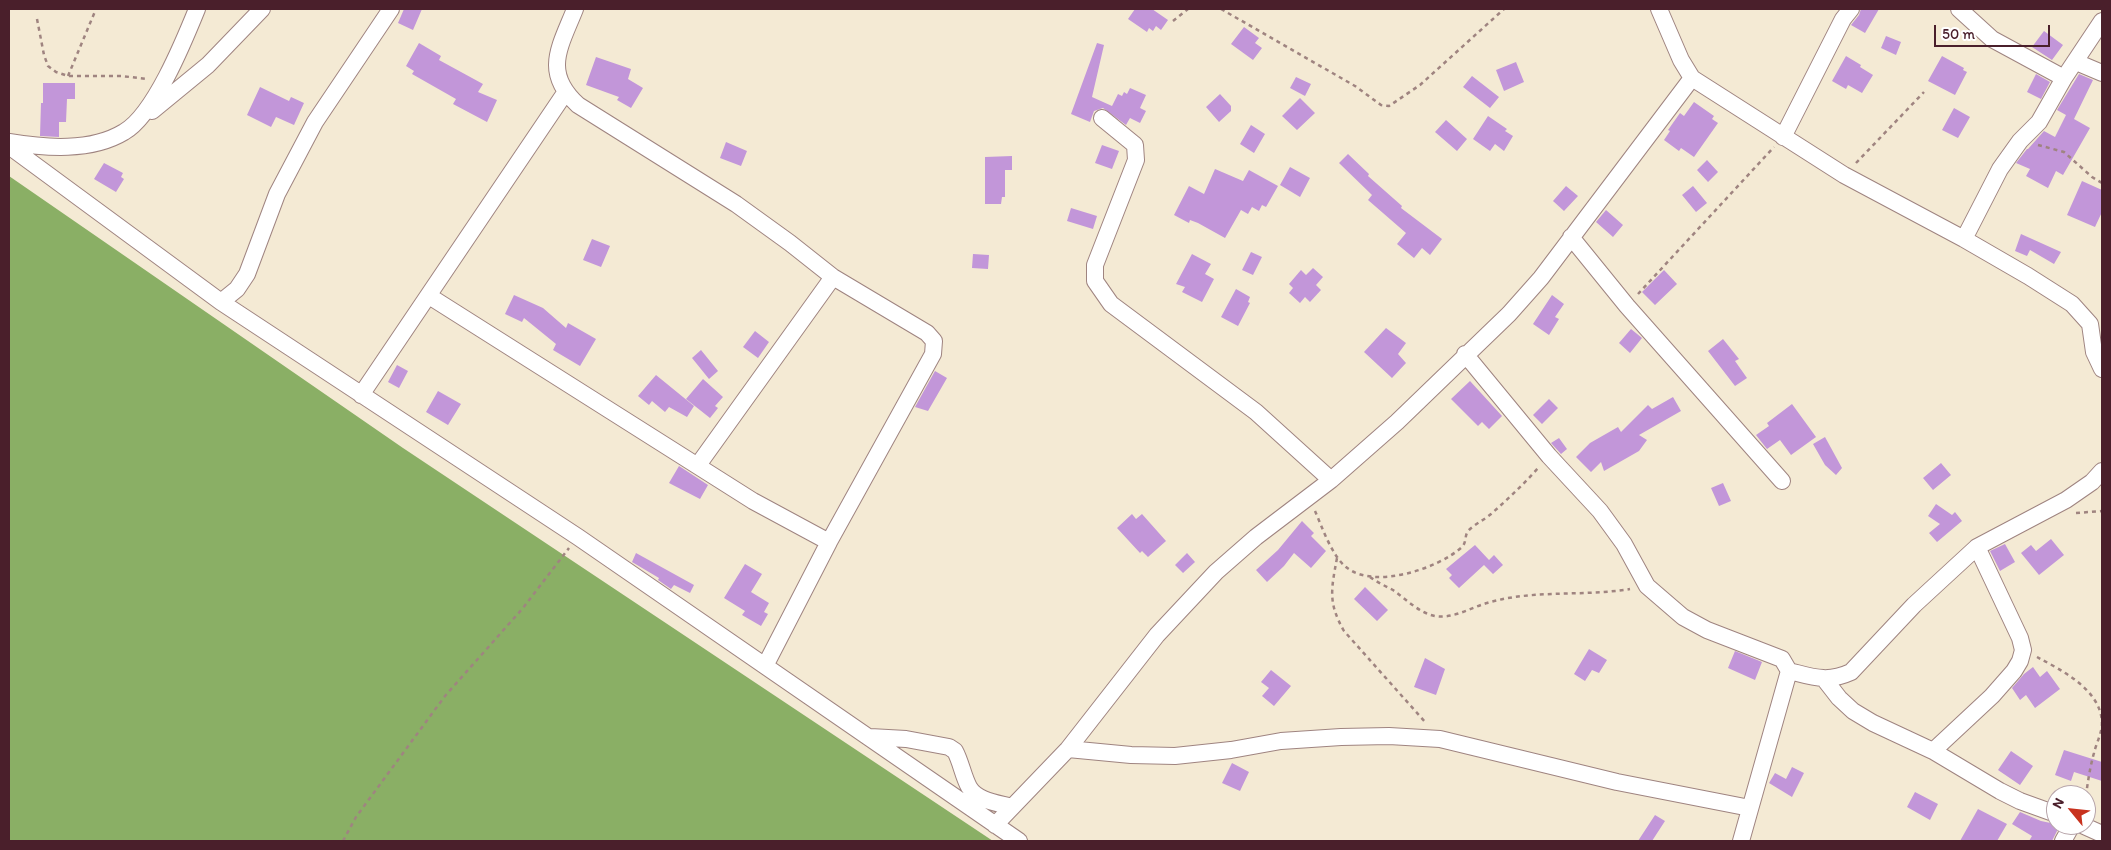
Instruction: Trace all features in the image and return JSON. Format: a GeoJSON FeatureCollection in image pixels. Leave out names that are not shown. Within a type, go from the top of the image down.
{"type":"FeatureCollection","features":[{"type":"Feature","properties":{"kind":"street"},"geometry":{"type":"LineString","coordinates":[[135,125],[158,93],[181,50],[197,9]]}},
{"type":"Feature","properties":{"kind":"street"},"geometry":{"type":"LineString","coordinates":[[9,142],[38,147],[81,146],[124,133],[208,65],[262,9]]}},
{"type":"Feature","properties":{"kind":"street"},"geometry":{"type":"LineString","coordinates":[[220,302],[237,289],[247,274],[278,194],[315,122],[391,9]]}},
{"type":"Feature","properties":{"kind":"street"},"geometry":{"type":"LineString","coordinates":[[575,9],[556,61],[557,75],[565,93],[595,117],[736,204],[790,243],[832,277],[927,333],[934,340],[933,354],[829,542],[765,666]]}},
{"type":"Feature","properties":{"kind":"street"},"geometry":{"type":"LineString","coordinates":[[1659,9],[1681,60],[1692,78],[1844,175],[1964,239],[2072,304],[2090,324],[2094,352],[2102,369]]}},
{"type":"Feature","properties":{"kind":"street"},"geometry":{"type":"LineString","coordinates":[[1783,137],[1843,19],[1851,9]]}},
{"type":"Feature","properties":{"kind":"street"},"geometry":{"type":"LineString","coordinates":[[1959,9],[1992,39],[2064,78]]}},
{"type":"Feature","properties":{"kind":"street"},"geometry":{"type":"LineString","coordinates":[[1964,239],[2000,169],[2020,141],[2039,122],[2064,78],[2102,22]]}},
{"type":"Feature","properties":{"kind":"street"},"geometry":{"type":"LineString","coordinates":[[2076,62],[2102,72]]}},
{"type":"Feature","properties":{"kind":"street"},"geometry":{"type":"LineString","coordinates":[[995,825],[1068,749],[1157,634],[1216,572],[1256,537],[1331,480],[1397,422],[1465,354],[1509,314],[1541,278],[1692,78]]}},
{"type":"Feature","properties":{"kind":"street"},"geometry":{"type":"LineString","coordinates":[[361,395],[565,93]]}},
{"type":"Feature","properties":{"kind":"street"},"geometry":{"type":"LineString","coordinates":[[1102,118],[1135,145],[1136,160],[1095,265],[1095,281],[1111,304],[1256,412],[1331,480]]}},
{"type":"Feature","properties":{"kind":"street"},"geometry":{"type":"LineString","coordinates":[[9,146],[220,302],[578,537],[870,736],[1020,841]]}},
{"type":"Feature","properties":{"kind":"street"},"geometry":{"type":"LineString","coordinates":[[1572,237],[1626,306],[1782,481]]}},
{"type":"Feature","properties":{"kind":"street"},"geometry":{"type":"LineString","coordinates":[[698,465],[832,277]]}},
{"type":"Feature","properties":{"kind":"street"},"geometry":{"type":"LineString","coordinates":[[429,296],[753,500],[829,542]]}},
{"type":"Feature","properties":{"kind":"street"},"geometry":{"type":"LineString","coordinates":[[1465,354],[1549,456],[1600,511],[1624,544],[1647,586],[1683,617],[1707,630],[1782,660],[1789,671],[1825,680],[1840,678],[1851,672],[1914,605],[1977,547],[2066,500],[2092,482],[2102,471]]}},
{"type":"Feature","properties":{"kind":"street"},"geometry":{"type":"LineString","coordinates":[[1933,751],[1992,696],[2014,671],[2020,661],[2023,650],[2020,638],[1977,547]]}},
{"type":"Feature","properties":{"kind":"street"},"geometry":{"type":"LineString","coordinates":[[1741,841],[1789,671]]}},
{"type":"Feature","properties":{"kind":"street"},"geometry":{"type":"LineString","coordinates":[[1825,680],[1839,698],[1853,711],[1873,723],[1933,751],[2000,791],[2046,810]]}},
{"type":"Feature","properties":{"kind":"street"},"geometry":{"type":"LineString","coordinates":[[870,736],[906,739],[949,747],[954,750],[969,787],[974,792],[990,801],[1012,807]]}},
{"type":"Feature","properties":{"kind":"street"},"geometry":{"type":"LineString","coordinates":[[1068,749],[1131,755],[1175,756],[1231,750],[1282,741],[1341,737],[1389,736],[1440,739],[1617,782],[1750,808]]}},
{"type":"Feature","properties":{"kind":"path"},"geometry":{"type":"LineString","coordinates":[[68,76],[96,9]]}},
{"type":"Feature","properties":{"kind":"path"},"geometry":{"type":"LineString","coordinates":[[1173,21],[1188,9]]}},
{"type":"Feature","properties":{"kind":"path"},"geometry":{"type":"LineString","coordinates":[[1221,9],[1356,86],[1381,105],[1389,106],[1420,85],[1504,9]]}},
{"type":"Feature","properties":{"kind":"path"},"geometry":{"type":"LineString","coordinates":[[38,19],[39,37],[48,66],[56,72],[68,76],[165,79]]}},
{"type":"Feature","properties":{"kind":"path"},"geometry":{"type":"LineString","coordinates":[[1844,175],[1877,143],[1924,92]]}},
{"type":"Feature","properties":{"kind":"path"},"geometry":{"type":"LineString","coordinates":[[1626,306],[1783,137]]}},
{"type":"Feature","properties":{"kind":"path"},"geometry":{"type":"LineString","coordinates":[[2020,141],[2064,152],[2092,177],[2102,183]]}},
{"type":"Feature","properties":{"kind":"path"},"geometry":{"type":"LineString","coordinates":[[1309,498],[1337,558],[1356,574],[1368,577],[1386,577],[1428,567],[1452,554],[1464,545],[1468,532],[1514,494],[1549,456]]}},
{"type":"Feature","properties":{"kind":"path"},"geometry":{"type":"LineString","coordinates":[[343,841],[356,818],[445,696],[523,608],[578,537]]}},
{"type":"Feature","properties":{"kind":"path"},"geometry":{"type":"LineString","coordinates":[[1337,558],[1332,598],[1339,623],[1440,739]]}},
{"type":"Feature","properties":{"kind":"path"},"geometry":{"type":"LineString","coordinates":[[1368,577],[1435,616],[1456,614],[1513,596],[1580,594],[1647,586]]}},
{"type":"Feature","properties":{"kind":"path"},"geometry":{"type":"LineString","coordinates":[[2023,650],[2056,666],[2091,693],[2099,709],[2102,724],[2088,785]]}},
{"type":"Feature","properties":{"kind":"green space"},"geometry":{"type":"Polygon","coordinates":[[[9,176],[403,448],[993,841],[9,841],[9,176]]]}},
{"type":"Feature","properties":{"kind":"building"},"geometry":{"type":"Polygon","coordinates":[[[404,9],[422,9],[413,30],[398,23],[404,9]]]}},
{"type":"Feature","properties":{"kind":"building"},"geometry":{"type":"Polygon","coordinates":[[[1135,9],[1152,9],[1168,20],[1161,30],[1156,26],[1153,31],[1149,28],[1147,32],[1128,19],[1135,9]]]}},
{"type":"Feature","properties":{"kind":"building"},"geometry":{"type":"Polygon","coordinates":[[[1861,9],[1879,9],[1865,33],[1851,25],[1861,9]]]}},
{"type":"Feature","properties":{"kind":"building"},"geometry":{"type":"Polygon","coordinates":[[[1244,27],[1259,38],[1255,43],[1262,48],[1253,60],[1231,44],[1244,27]]]}},
{"type":"Feature","properties":{"kind":"building"},"geometry":{"type":"Polygon","coordinates":[[[2044,31],[2063,45],[2052,60],[2032,47],[2044,31]]]}},
{"type":"Feature","properties":{"kind":"building"},"geometry":{"type":"Polygon","coordinates":[[[1886,36],[1901,42],[1896,55],[1881,48],[1886,36]]]}},
{"type":"Feature","properties":{"kind":"building"},"geometry":{"type":"Polygon","coordinates":[[[419,43],[441,56],[439,60],[483,84],[478,92],[497,100],[487,122],[453,104],[456,99],[412,74],[414,71],[406,66],[419,43]]]}},
{"type":"Feature","properties":{"kind":"building"},"geometry":{"type":"Polygon","coordinates":[[[1097,43],[1104,45],[1092,97],[1112,106],[1118,94],[1122,96],[1124,92],[1127,94],[1130,88],[1146,95],[1140,108],[1146,111],[1140,123],[1130,118],[1126,125],[1103,108],[1094,111],[1090,122],[1071,114],[1097,43]]]}},
{"type":"Feature","properties":{"kind":"building"},"geometry":{"type":"Polygon","coordinates":[[[1846,56],[1873,75],[1862,93],[1848,85],[1846,89],[1832,81],[1846,56]]]}},
{"type":"Feature","properties":{"kind":"building"},"geometry":{"type":"Polygon","coordinates":[[[1942,56],[1964,68],[1963,70],[1967,72],[1955,95],[1928,81],[1942,56]]]}},
{"type":"Feature","properties":{"kind":"building"},"geometry":{"type":"Polygon","coordinates":[[[596,57],[631,69],[628,79],[643,88],[631,108],[617,100],[619,97],[586,85],[596,57]]]}},
{"type":"Feature","properties":{"kind":"building"},"geometry":{"type":"Polygon","coordinates":[[[1516,62],[1524,82],[1504,91],[1496,70],[1516,62]]]}},
{"type":"Feature","properties":{"kind":"building"},"geometry":{"type":"Polygon","coordinates":[[[2036,74],[2050,82],[2041,99],[2027,92],[2036,74]]]}},
{"type":"Feature","properties":{"kind":"building"},"geometry":{"type":"Polygon","coordinates":[[[2079,74],[2093,80],[2074,119],[2090,128],[2063,175],[2056,171],[2048,188],[2026,176],[2030,169],[2016,163],[2044,131],[2055,137],[2066,115],[2057,110],[2079,74]]]}},
{"type":"Feature","properties":{"kind":"building"},"geometry":{"type":"Polygon","coordinates":[[[1472,76],[1499,97],[1490,108],[1463,87],[1472,76]]]}},
{"type":"Feature","properties":{"kind":"building"},"geometry":{"type":"Polygon","coordinates":[[[1296,77],[1311,84],[1305,96],[1290,88],[1296,77]]]}},
{"type":"Feature","properties":{"kind":"building"},"geometry":{"type":"Polygon","coordinates":[[[43,83],[75,83],[75,99],[67,99],[66,122],[59,122],[59,137],[40,136],[43,83]]]}},
{"type":"Feature","properties":{"kind":"building"},"geometry":{"type":"Polygon","coordinates":[[[260,87],[289,101],[291,97],[304,103],[294,125],[276,117],[271,127],[247,115],[260,87]]]}},
{"type":"Feature","properties":{"kind":"building"},"geometry":{"type":"Polygon","coordinates":[[[1220,94],[1231,106],[1231,111],[1219,122],[1206,107],[1220,94]]]}},
{"type":"Feature","properties":{"kind":"building"},"geometry":{"type":"Polygon","coordinates":[[[1300,98],[1315,113],[1297,130],[1282,116],[1300,98]]]}},
{"type":"Feature","properties":{"kind":"building"},"geometry":{"type":"Polygon","coordinates":[[[1694,102],[1714,116],[1712,119],[1718,123],[1694,157],[1681,148],[1679,151],[1664,140],[1670,131],[1668,130],[1680,113],[1684,116],[1694,102]]]}},
{"type":"Feature","properties":{"kind":"building"},"geometry":{"type":"Polygon","coordinates":[[[1954,108],[1970,117],[1958,138],[1942,130],[1954,108]]]}},
{"type":"Feature","properties":{"kind":"building"},"geometry":{"type":"Polygon","coordinates":[[[1488,116],[1507,129],[1505,131],[1513,136],[1504,151],[1495,144],[1490,151],[1473,139],[1488,116]]]}},
{"type":"Feature","properties":{"kind":"building"},"geometry":{"type":"Polygon","coordinates":[[[1446,120],[1467,139],[1457,151],[1435,132],[1446,120]]]}},
{"type":"Feature","properties":{"kind":"building"},"geometry":{"type":"Polygon","coordinates":[[[1251,125],[1265,134],[1254,153],[1240,144],[1251,125]]]}},
{"type":"Feature","properties":{"kind":"building"},"geometry":{"type":"Polygon","coordinates":[[[726,142],[747,151],[741,166],[720,158],[726,142]]]}},
{"type":"Feature","properties":{"kind":"building"},"geometry":{"type":"Polygon","coordinates":[[[1102,145],[1119,151],[1112,169],[1095,163],[1102,145]]]}},
{"type":"Feature","properties":{"kind":"building"},"geometry":{"type":"Polygon","coordinates":[[[1348,154],[1369,174],[1368,176],[1402,206],[1401,208],[1442,239],[1430,255],[1422,248],[1414,258],[1397,244],[1406,233],[1368,200],[1372,195],[1339,163],[1348,154]]]}},
{"type":"Feature","properties":{"kind":"building"},"geometry":{"type":"Polygon","coordinates":[[[1012,156],[1012,170],[1005,170],[1005,197],[1002,197],[1001,204],[985,204],[985,157],[1012,156]]]}},
{"type":"Feature","properties":{"kind":"building"},"geometry":{"type":"Polygon","coordinates":[[[1707,160],[1718,172],[1708,182],[1697,170],[1707,160]]]}},
{"type":"Feature","properties":{"kind":"building"},"geometry":{"type":"Polygon","coordinates":[[[104,163],[123,173],[121,177],[124,179],[116,192],[94,179],[104,163]]]}},
{"type":"Feature","properties":{"kind":"building"},"geometry":{"type":"Polygon","coordinates":[[[1290,167],[1310,178],[1300,197],[1280,185],[1290,167]]]}},
{"type":"Feature","properties":{"kind":"building"},"geometry":{"type":"Polygon","coordinates":[[[1215,169],[1243,181],[1249,170],[1278,186],[1266,207],[1262,205],[1259,211],[1252,207],[1248,214],[1241,210],[1225,238],[1198,223],[1190,220],[1189,223],[1174,215],[1189,186],[1204,194],[1215,169]]]}},
{"type":"Feature","properties":{"kind":"building"},"geometry":{"type":"Polygon","coordinates":[[[2082,181],[2102,190],[2102,212],[2095,227],[2067,215],[2082,181]]]}},
{"type":"Feature","properties":{"kind":"building"},"geometry":{"type":"Polygon","coordinates":[[[1566,186],[1578,196],[1564,211],[1553,201],[1566,186]]]}},
{"type":"Feature","properties":{"kind":"building"},"geometry":{"type":"Polygon","coordinates":[[[1693,186],[1707,203],[1696,212],[1682,195],[1693,186]]]}},
{"type":"Feature","properties":{"kind":"building"},"geometry":{"type":"Polygon","coordinates":[[[1071,208],[1097,216],[1093,229],[1067,221],[1071,208]]]}},
{"type":"Feature","properties":{"kind":"building"},"geometry":{"type":"Polygon","coordinates":[[[1606,210],[1623,225],[1613,237],[1596,222],[1606,210]]]}},
{"type":"Feature","properties":{"kind":"building"},"geometry":{"type":"Polygon","coordinates":[[[2021,234],[2061,252],[2054,264],[2030,250],[2027,256],[2015,251],[2021,234]]]}},
{"type":"Feature","properties":{"kind":"building"},"geometry":{"type":"Polygon","coordinates":[[[592,239],[610,246],[601,267],[583,260],[592,239]]]}},
{"type":"Feature","properties":{"kind":"building"},"geometry":{"type":"Polygon","coordinates":[[[1251,252],[1262,257],[1253,275],[1242,270],[1251,252]]]}},
{"type":"Feature","properties":{"kind":"building"},"geometry":{"type":"Polygon","coordinates":[[[973,254],[989,255],[988,269],[972,268],[973,254]]]}},
{"type":"Feature","properties":{"kind":"building"},"geometry":{"type":"Polygon","coordinates":[[[1192,254],[1211,264],[1205,274],[1214,279],[1202,302],[1182,292],[1185,287],[1176,284],[1192,254]]]}},
{"type":"Feature","properties":{"kind":"building"},"geometry":{"type":"Polygon","coordinates":[[[1313,268],[1323,277],[1316,285],[1321,290],[1310,302],[1305,297],[1300,303],[1289,293],[1293,288],[1289,284],[1301,270],[1306,275],[1313,268]]]}},
{"type":"Feature","properties":{"kind":"building"},"geometry":{"type":"Polygon","coordinates":[[[1664,270],[1677,284],[1655,305],[1642,292],[1664,270]]]}},
{"type":"Feature","properties":{"kind":"building"},"geometry":{"type":"Polygon","coordinates":[[[1236,289],[1250,297],[1248,302],[1250,303],[1238,326],[1221,317],[1236,289]]]}},
{"type":"Feature","properties":{"kind":"building"},"geometry":{"type":"Polygon","coordinates":[[[514,295],[543,308],[566,328],[568,323],[596,339],[580,366],[553,350],[556,344],[524,318],[522,322],[505,314],[514,295]]]}},
{"type":"Feature","properties":{"kind":"building"},"geometry":{"type":"Polygon","coordinates":[[[1552,295],[1564,304],[1555,317],[1559,319],[1549,335],[1533,324],[1552,295]]]}},
{"type":"Feature","properties":{"kind":"building"},"geometry":{"type":"Polygon","coordinates":[[[1386,328],[1406,343],[1398,354],[1406,363],[1392,378],[1364,352],[1386,328]]]}},
{"type":"Feature","properties":{"kind":"building"},"geometry":{"type":"Polygon","coordinates":[[[1631,329],[1642,338],[1630,353],[1619,343],[1631,329]]]}},
{"type":"Feature","properties":{"kind":"building"},"geometry":{"type":"Polygon","coordinates":[[[755,331],[769,342],[758,358],[743,347],[755,331]]]}},
{"type":"Feature","properties":{"kind":"building"},"geometry":{"type":"Polygon","coordinates":[[[1723,339],[1739,359],[1735,361],[1747,378],[1735,386],[1708,351],[1723,339]]]}},
{"type":"Feature","properties":{"kind":"building"},"geometry":{"type":"Polygon","coordinates":[[[701,350],[718,371],[709,379],[692,358],[701,350]]]}},
{"type":"Feature","properties":{"kind":"building"},"geometry":{"type":"Polygon","coordinates":[[[397,365],[408,371],[399,388],[388,382],[397,365]]]}},
{"type":"Feature","properties":{"kind":"building"},"geometry":{"type":"Polygon","coordinates":[[[935,371],[947,378],[928,411],[915,407],[935,371]]]}},
{"type":"Feature","properties":{"kind":"building"},"geometry":{"type":"Polygon","coordinates":[[[656,375],[694,406],[687,417],[669,407],[665,412],[652,401],[649,405],[638,396],[656,375]]]}},
{"type":"Feature","properties":{"kind":"building"},"geometry":{"type":"Polygon","coordinates":[[[703,379],[723,397],[715,406],[718,408],[710,418],[686,399],[703,379]]]}},
{"type":"Feature","properties":{"kind":"building"},"geometry":{"type":"Polygon","coordinates":[[[1470,381],[1502,416],[1489,429],[1482,422],[1478,426],[1451,399],[1470,381]]]}},
{"type":"Feature","properties":{"kind":"building"},"geometry":{"type":"Polygon","coordinates":[[[438,391],[461,404],[448,425],[426,412],[438,391]]]}},
{"type":"Feature","properties":{"kind":"building"},"geometry":{"type":"Polygon","coordinates":[[[1673,397],[1681,411],[1639,435],[1647,440],[1639,451],[1604,471],[1601,462],[1591,472],[1576,457],[1590,443],[1618,427],[1621,432],[1648,405],[1652,409],[1673,397]]]}},
{"type":"Feature","properties":{"kind":"building"},"geometry":{"type":"Polygon","coordinates":[[[1549,399],[1558,408],[1542,424],[1533,415],[1549,399]]]}},
{"type":"Feature","properties":{"kind":"building"},"geometry":{"type":"Polygon","coordinates":[[[1792,404],[1816,437],[1791,455],[1780,440],[1767,449],[1756,435],[1769,426],[1767,423],[1792,404]]]}},
{"type":"Feature","properties":{"kind":"building"},"geometry":{"type":"Polygon","coordinates":[[[1825,437],[1842,468],[1836,475],[1825,465],[1813,444],[1825,437]]]}},
{"type":"Feature","properties":{"kind":"building"},"geometry":{"type":"Polygon","coordinates":[[[1559,438],[1567,449],[1561,454],[1551,443],[1559,438]]]}},
{"type":"Feature","properties":{"kind":"building"},"geometry":{"type":"Polygon","coordinates":[[[1941,463],[1951,475],[1933,490],[1923,478],[1941,463]]]}},
{"type":"Feature","properties":{"kind":"building"},"geometry":{"type":"Polygon","coordinates":[[[679,466],[708,485],[700,499],[669,483],[679,466]]]}},
{"type":"Feature","properties":{"kind":"building"},"geometry":{"type":"Polygon","coordinates":[[[1723,483],[1731,501],[1719,506],[1711,488],[1723,483]]]}},
{"type":"Feature","properties":{"kind":"building"},"geometry":{"type":"Polygon","coordinates":[[[1936,504],[1952,515],[1955,512],[1962,521],[1937,542],[1929,533],[1940,524],[1928,516],[1936,504]]]}},
{"type":"Feature","properties":{"kind":"building"},"geometry":{"type":"Polygon","coordinates":[[[1132,514],[1136,519],[1142,514],[1166,541],[1148,557],[1142,551],[1140,553],[1117,528],[1132,514]]]}},
{"type":"Feature","properties":{"kind":"building"},"geometry":{"type":"Polygon","coordinates":[[[1302,521],[1314,533],[1311,536],[1326,551],[1311,568],[1294,553],[1284,566],[1267,582],[1256,570],[1278,550],[1302,521]]]}},
{"type":"Feature","properties":{"kind":"building"},"geometry":{"type":"Polygon","coordinates":[[[2051,539],[2064,555],[2039,575],[2021,553],[2031,545],[2036,551],[2051,539]]]}},
{"type":"Feature","properties":{"kind":"building"},"geometry":{"type":"Polygon","coordinates":[[[2005,544],[2015,562],[2000,571],[1990,551],[2005,544]]]}},
{"type":"Feature","properties":{"kind":"building"},"geometry":{"type":"Polygon","coordinates":[[[1475,545],[1489,560],[1494,555],[1503,565],[1493,574],[1484,565],[1459,588],[1449,578],[1452,575],[1446,569],[1475,545]]]}},
{"type":"Feature","properties":{"kind":"building"},"geometry":{"type":"Polygon","coordinates":[[[636,553],[694,585],[690,593],[674,585],[671,589],[658,580],[659,578],[632,562],[636,553]]]}},
{"type":"Feature","properties":{"kind":"building"},"geometry":{"type":"Polygon","coordinates":[[[1187,553],[1195,562],[1183,573],[1175,565],[1187,553]]]}},
{"type":"Feature","properties":{"kind":"building"},"geometry":{"type":"Polygon","coordinates":[[[745,564],[762,574],[751,592],[769,603],[764,612],[768,614],[761,626],[742,615],[745,611],[724,598],[745,564]]]}},
{"type":"Feature","properties":{"kind":"building"},"geometry":{"type":"Polygon","coordinates":[[[1365,587],[1388,610],[1377,621],[1354,599],[1365,587]]]}},
{"type":"Feature","properties":{"kind":"building"},"geometry":{"type":"Polygon","coordinates":[[[1589,649],[1607,660],[1599,673],[1592,670],[1585,681],[1574,674],[1589,649]]]}},
{"type":"Feature","properties":{"kind":"building"},"geometry":{"type":"Polygon","coordinates":[[[1735,651],[1762,662],[1755,680],[1728,668],[1735,651]]]}},
{"type":"Feature","properties":{"kind":"building"},"geometry":{"type":"Polygon","coordinates":[[[1425,658],[1445,669],[1436,695],[1414,687],[1425,658]]]}},
{"type":"Feature","properties":{"kind":"building"},"geometry":{"type":"Polygon","coordinates":[[[2033,667],[2040,677],[2047,671],[2060,689],[2035,708],[2026,695],[2020,700],[2012,688],[2033,667]]]}},
{"type":"Feature","properties":{"kind":"building"},"geometry":{"type":"Polygon","coordinates":[[[1271,670],[1291,686],[1274,706],[1262,696],[1269,688],[1261,682],[1271,670]]]}},
{"type":"Feature","properties":{"kind":"building"},"geometry":{"type":"Polygon","coordinates":[[[2064,750],[2102,762],[2102,781],[2074,772],[2071,781],[2055,775],[2064,750]]]}},
{"type":"Feature","properties":{"kind":"building"},"geometry":{"type":"Polygon","coordinates":[[[2011,751],[2033,766],[2020,785],[1998,770],[2011,751]]]}},
{"type":"Feature","properties":{"kind":"building"},"geometry":{"type":"Polygon","coordinates":[[[1232,763],[1249,772],[1240,791],[1222,783],[1232,763]]]}},
{"type":"Feature","properties":{"kind":"building"},"geometry":{"type":"Polygon","coordinates":[[[1792,767],[1804,773],[1792,797],[1769,783],[1775,773],[1786,779],[1792,767]]]}},
{"type":"Feature","properties":{"kind":"building"},"geometry":{"type":"Polygon","coordinates":[[[1915,792],[1938,804],[1930,820],[1907,807],[1915,792]]]}},
{"type":"Feature","properties":{"kind":"building"},"geometry":{"type":"Polygon","coordinates":[[[1978,809],[2007,824],[1997,841],[1960,841],[1978,809]]]}},
{"type":"Feature","properties":{"kind":"building"},"geometry":{"type":"Polygon","coordinates":[[[2020,812],[2046,822],[2046,835],[2055,835],[2052,841],[2029,841],[2032,836],[2012,824],[2020,812]]]}},
{"type":"Feature","properties":{"kind":"building"},"geometry":{"type":"Polygon","coordinates":[[[1655,815],[1665,821],[1652,841],[1638,841],[1655,815]]]}}]}
